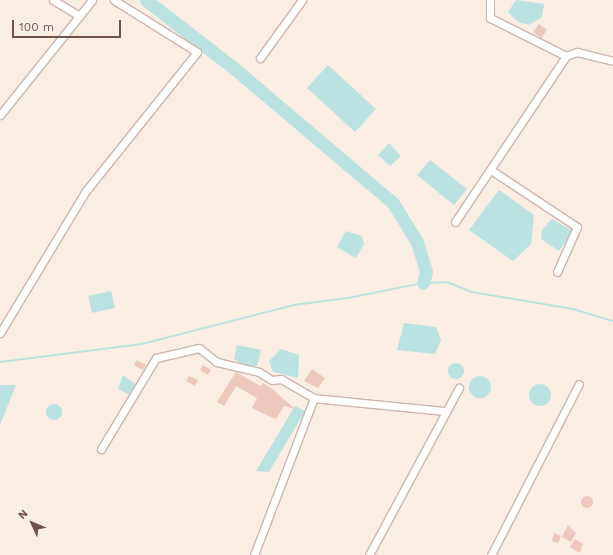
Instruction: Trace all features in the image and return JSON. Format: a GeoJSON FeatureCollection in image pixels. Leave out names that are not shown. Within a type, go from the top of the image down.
{"type":"FeatureCollection","features":[{"type":"Feature","properties":{"kind":"street"},"geometry":{"type":"LineString","coordinates":[[53,0],[80,16]]}},
{"type":"Feature","properties":{"kind":"street"},"geometry":{"type":"LineString","coordinates":[[0,115],[92,0]]}},
{"type":"Feature","properties":{"kind":"street"},"geometry":{"type":"LineString","coordinates":[[0,333],[85,192],[197,52],[114,0]]}},
{"type":"Feature","properties":{"kind":"street"},"geometry":{"type":"LineString","coordinates":[[260,58],[302,0]]}},
{"type":"Feature","properties":{"kind":"street"},"geometry":{"type":"LineString","coordinates":[[490,0],[490,18],[566,56]]}},
{"type":"Feature","properties":{"kind":"street"},"geometry":{"type":"LineString","coordinates":[[455,222],[566,56],[577,52],[613,61]]}},
{"type":"Feature","properties":{"kind":"street"},"geometry":{"type":"LineString","coordinates":[[491,170],[577,228],[557,272]]}},
{"type":"Feature","properties":{"kind":"street"},"geometry":{"type":"LineString","coordinates":[[101,449],[153,363],[163,356],[204,349],[217,362],[259,372],[272,380],[281,379],[314,398],[446,411]]}},
{"type":"Feature","properties":{"kind":"street"},"geometry":{"type":"LineString","coordinates":[[491,555],[579,384]]}},
{"type":"Feature","properties":{"kind":"street"},"geometry":{"type":"LineString","coordinates":[[369,555],[459,388]]}},
{"type":"Feature","properties":{"kind":"street"},"geometry":{"type":"LineString","coordinates":[[254,555],[314,398]]}},
{"type":"Feature","properties":{"kind":"water"},"geometry":{"type":"Polygon","coordinates":[[[516,0],[544,4],[542,17],[529,25],[518,22],[508,12],[516,0]]]}},
{"type":"Feature","properties":{"kind":"water"},"geometry":{"type":"Polygon","coordinates":[[[328,65],[376,109],[355,132],[307,88],[328,65]]]}},
{"type":"Feature","properties":{"kind":"water"},"geometry":{"type":"Polygon","coordinates":[[[389,143],[401,156],[390,166],[378,155],[389,143]]]}},
{"type":"Feature","properties":{"kind":"water"},"geometry":{"type":"Polygon","coordinates":[[[430,160],[467,189],[454,205],[417,175],[430,160]]]}},
{"type":"Feature","properties":{"kind":"water"},"geometry":{"type":"Polygon","coordinates":[[[499,190],[534,215],[531,244],[513,261],[469,230],[499,190]]]}},
{"type":"Feature","properties":{"kind":"water"},"geometry":{"type":"Polygon","coordinates":[[[552,219],[573,231],[559,251],[541,239],[542,230],[552,219]]]}},
{"type":"Feature","properties":{"kind":"water"},"geometry":{"type":"Polygon","coordinates":[[[346,231],[362,236],[364,244],[356,258],[337,247],[346,231]]]}},
{"type":"Feature","properties":{"kind":"water"},"geometry":{"type":"Polygon","coordinates":[[[111,291],[115,308],[92,313],[88,296],[111,291]]]}},
{"type":"Feature","properties":{"kind":"water"},"geometry":{"type":"Polygon","coordinates":[[[404,323],[436,327],[441,340],[435,354],[397,350],[404,323]]]}},
{"type":"Feature","properties":{"kind":"water"},"geometry":{"type":"Polygon","coordinates":[[[237,345],[261,350],[257,366],[245,366],[234,359],[237,345]]]}},
{"type":"Feature","properties":{"kind":"water"},"geometry":{"type":"Polygon","coordinates":[[[281,349],[299,355],[298,378],[273,372],[269,361],[281,349]]]}},
{"type":"Feature","properties":{"kind":"water"},"geometry":{"type":"Polygon","coordinates":[[[456,363],[462,365],[464,371],[462,377],[456,379],[450,377],[448,371],[450,365],[456,363]]]}},
{"type":"Feature","properties":{"kind":"water"},"geometry":{"type":"Polygon","coordinates":[[[123,375],[135,384],[130,395],[118,389],[123,375]]]}},
{"type":"Feature","properties":{"kind":"water"},"geometry":{"type":"Polygon","coordinates":[[[480,376],[488,379],[491,387],[488,395],[480,398],[472,395],[469,387],[472,379],[480,376]]]}},
{"type":"Feature","properties":{"kind":"water"},"geometry":{"type":"Polygon","coordinates":[[[540,384],[548,387],[551,395],[548,403],[540,406],[532,403],[529,395],[532,387],[540,384]]]}},
{"type":"Feature","properties":{"kind":"water"},"geometry":{"type":"Polygon","coordinates":[[[0,385],[16,385],[0,425],[0,385]]]}},
{"type":"Feature","properties":{"kind":"water"},"geometry":{"type":"Polygon","coordinates":[[[51,404],[57,404],[62,409],[60,418],[57,420],[51,420],[46,415],[46,409],[51,404]]]}},
{"type":"Feature","properties":{"kind":"water"},"geometry":{"type":"Polygon","coordinates":[[[295,406],[305,411],[269,472],[256,471],[295,406]]]}},
{"type":"Feature","properties":{"kind":"building"},"geometry":{"type":"Polygon","coordinates":[[[539,24],[547,30],[541,38],[533,32],[539,24]]]}},
{"type":"Feature","properties":{"kind":"building"},"geometry":{"type":"Polygon","coordinates":[[[137,360],[146,365],[143,370],[134,365],[137,360]]]}},
{"type":"Feature","properties":{"kind":"building"},"geometry":{"type":"Polygon","coordinates":[[[203,365],[211,370],[208,375],[200,370],[203,365]]]}},
{"type":"Feature","properties":{"kind":"building"},"geometry":{"type":"Polygon","coordinates":[[[312,369],[325,378],[318,388],[304,381],[312,369]]]}},
{"type":"Feature","properties":{"kind":"building"},"geometry":{"type":"Polygon","coordinates":[[[236,372],[260,386],[263,383],[271,388],[295,409],[284,406],[276,419],[252,408],[257,398],[236,386],[224,406],[217,402],[236,372]]]}},
{"type":"Feature","properties":{"kind":"building"},"geometry":{"type":"Polygon","coordinates":[[[189,376],[198,380],[195,386],[186,381],[189,376]]]}},
{"type":"Feature","properties":{"kind":"building"},"geometry":{"type":"Polygon","coordinates":[[[587,496],[591,498],[593,502],[591,506],[587,508],[583,506],[581,502],[583,498],[587,496]]]}},
{"type":"Feature","properties":{"kind":"building"},"geometry":{"type":"Polygon","coordinates":[[[568,525],[576,533],[571,542],[562,537],[568,525]]]}},
{"type":"Feature","properties":{"kind":"building"},"geometry":{"type":"Polygon","coordinates":[[[554,533],[561,536],[558,543],[552,541],[554,533]]]}},
{"type":"Feature","properties":{"kind":"building"},"geometry":{"type":"Polygon","coordinates":[[[575,539],[583,544],[580,553],[570,547],[575,539]]]}},
{"type":"Feature","properties":{"kind":"waterway"},"geometry":{"type":"LineString","coordinates":[[146,0],[235,69],[393,203],[417,242],[426,272],[423,283]]}},
{"type":"Feature","properties":{"kind":"waterway"},"geometry":{"type":"LineString","coordinates":[[0,362],[142,344],[294,305],[348,298],[423,283],[447,282],[472,292],[573,309],[613,321]]}}]}
